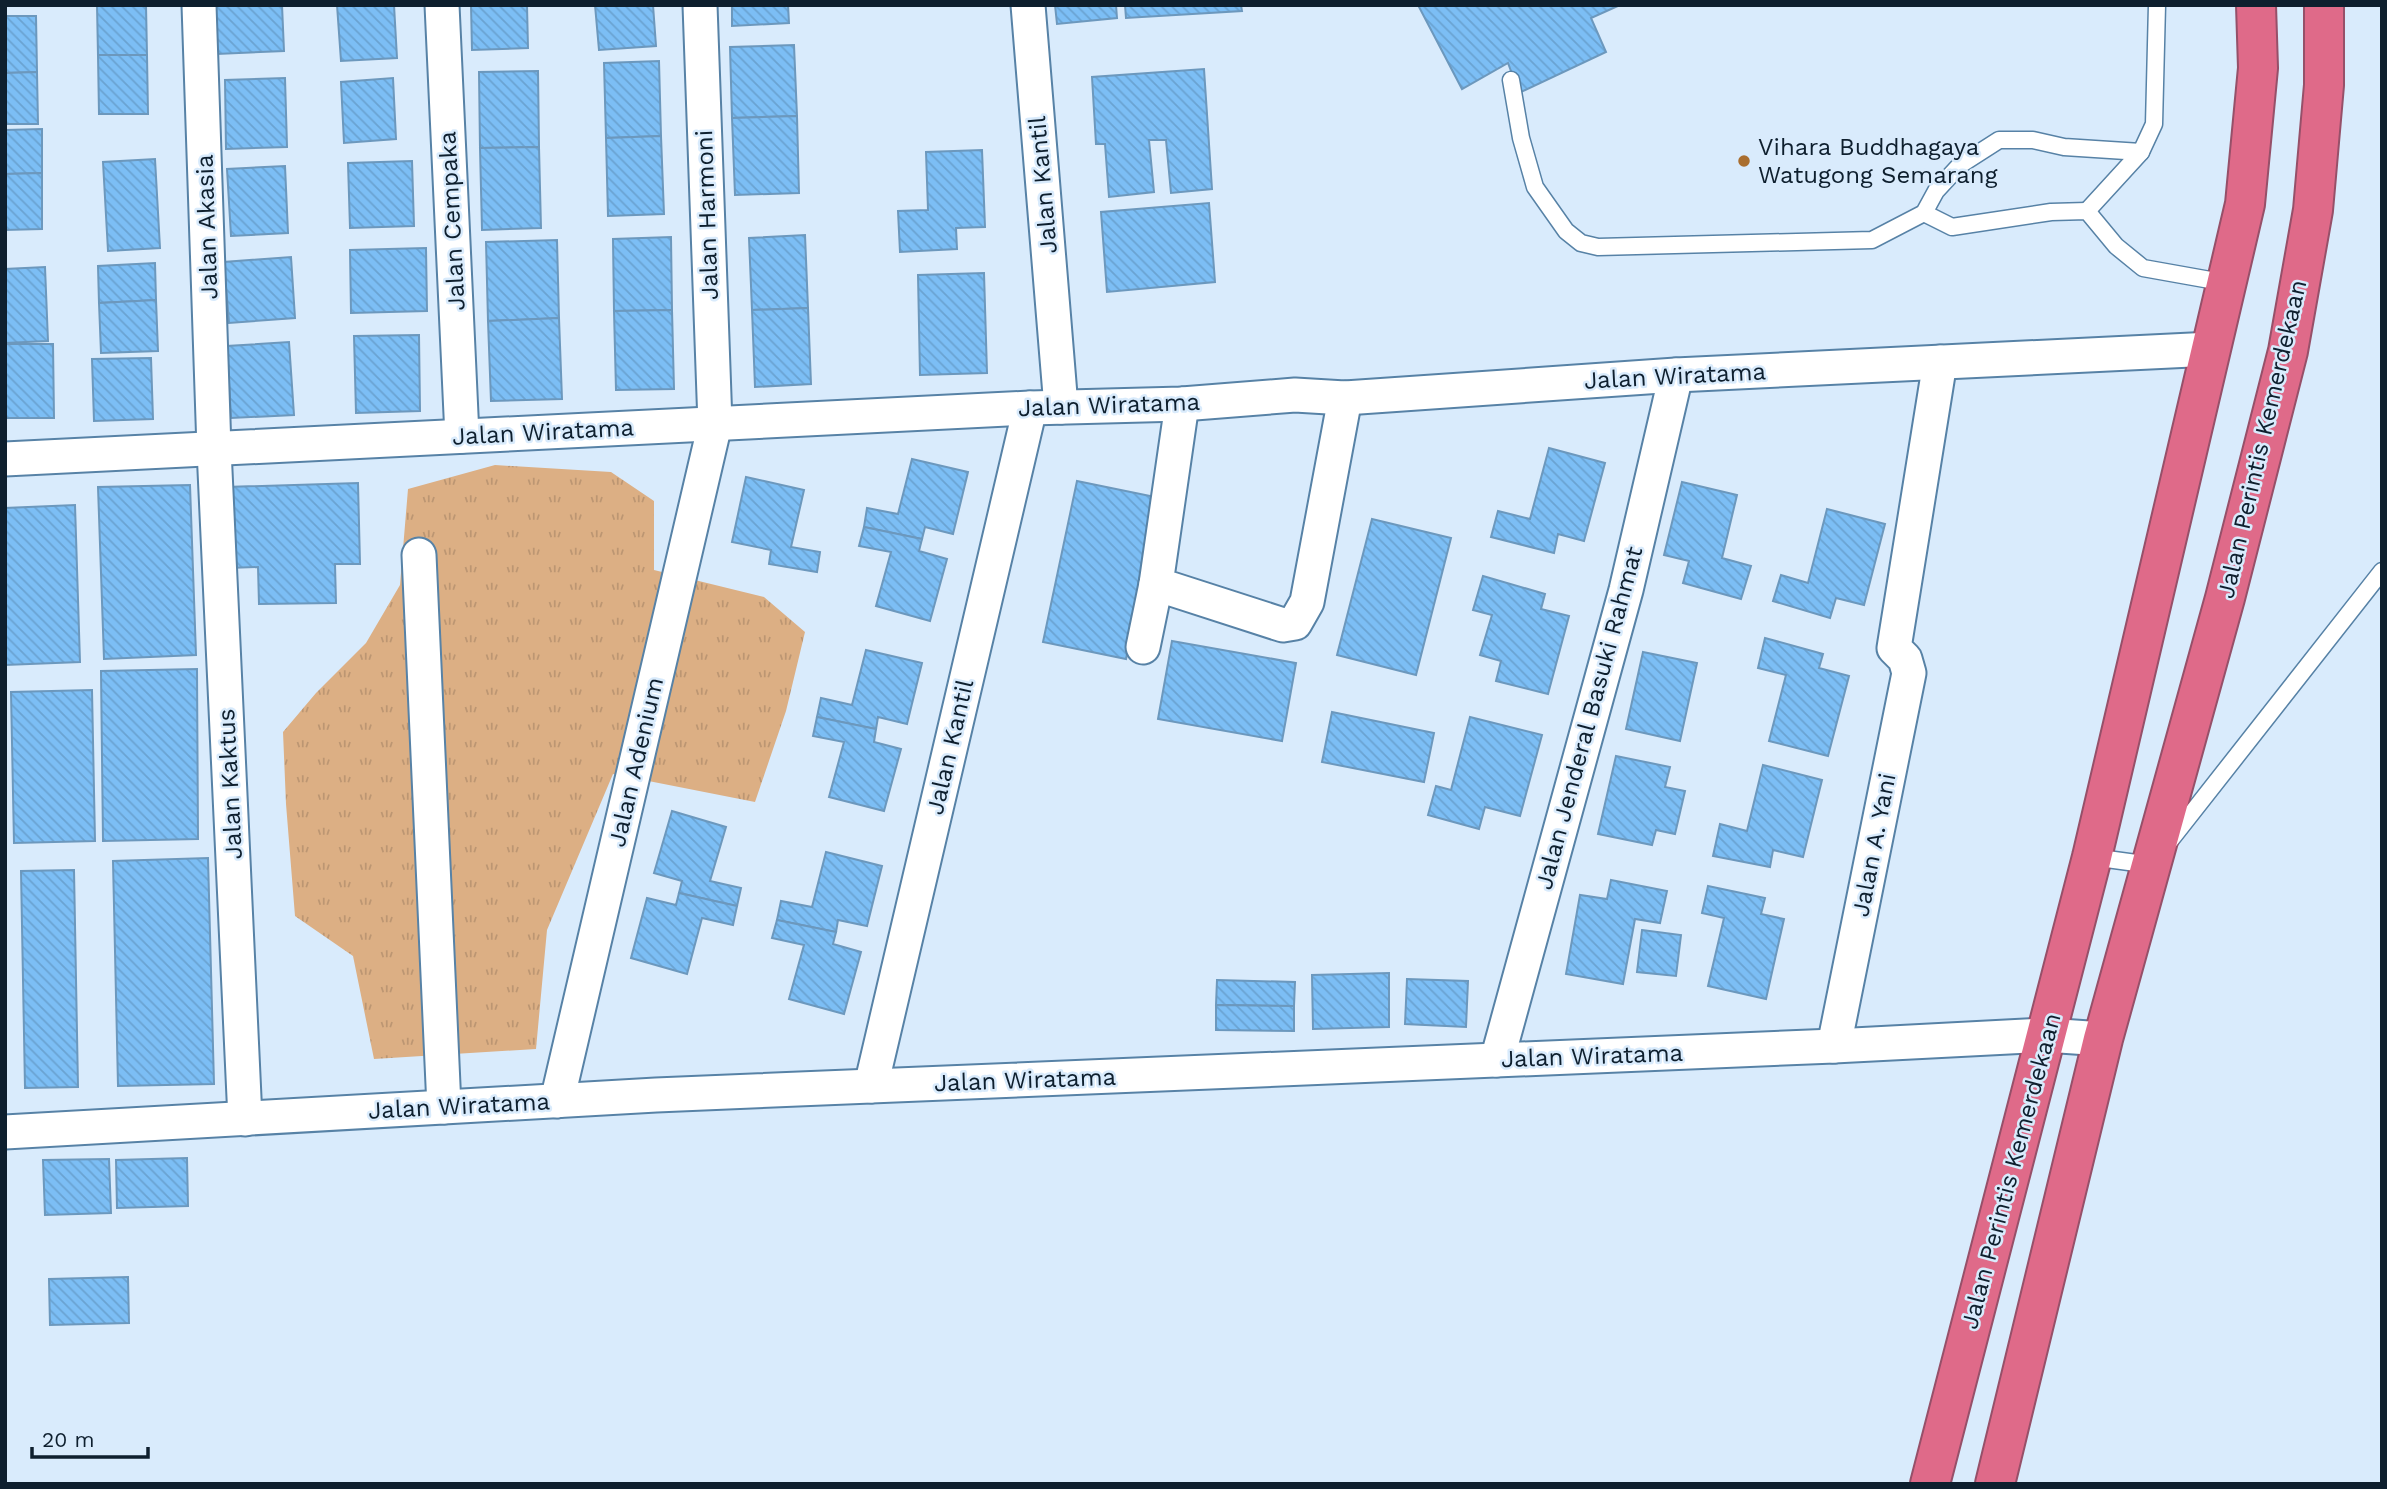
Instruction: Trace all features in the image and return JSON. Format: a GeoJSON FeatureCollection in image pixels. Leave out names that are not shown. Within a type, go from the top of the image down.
{"type":"FeatureCollection","features":[{"type":"Feature","properties":{"kind":"highway","name":"Jalan Perintis Kemerdekaan"},"geometry":{"type":"LineString","coordinates":[[1930,1484],[2092,858],[2245,204],[2258,68],[2256,5]]}},
{"type":"Feature","properties":{"kind":"highway","name":"Jalan Perintis Kemerdekaan"},"geometry":{"type":"LineString","coordinates":[[1995,1484],[2103,1039],[2221,612],[2288,351],[2313,210],[2325,85],[2324,5]]}},
{"type":"Feature","properties":{"kind":"street","name":"Jalan Akasia"},"geometry":{"type":"LineString","coordinates":[[199,5],[214,449]]}},
{"type":"Feature","properties":{"kind":"street","name":"Jalan Cempaka"},"geometry":{"type":"LineString","coordinates":[[442,5],[462,436]]}},
{"type":"Feature","properties":{"kind":"street","name":"Jalan Harmoni"},"geometry":{"type":"LineString","coordinates":[[700,5],[715,424]]}},
{"type":"Feature","properties":{"kind":"street","name":"Jalan Kantil"},"geometry":{"type":"LineString","coordinates":[[871,1086],[1045,408],[1028,5]]}},
{"type":"Feature","properties":{"kind":"street","name":"Jalan Wiratama"},"geometry":{"type":"LineString","coordinates":[[5,459],[1045,408],[1182,404],[1295,395],[1345,398],[1676,375],[2212,349]]}},
{"type":"Feature","properties":{"kind":"street","name":"Jalan A. Yani"},"geometry":{"type":"LineString","coordinates":[[1834,1046],[1909,673],[1905,659],[1894,648],[1940,362]]}},
{"type":"Feature","properties":{"kind":"street","name":"Jalan Jenderal Basuki Rahmat"},"geometry":{"type":"LineString","coordinates":[[1497,1060],[1626,590],[1676,375]]}},
{"type":"Feature","properties":{"kind":"street"},"geometry":{"type":"LineString","coordinates":[[1156,584],[1283,625],[1295,623],[1307,603],[1345,398]]}},
{"type":"Feature","properties":{"kind":"street"},"geometry":{"type":"LineString","coordinates":[[1143,647],[1156,584],[1182,404]]}},
{"type":"Feature","properties":{"kind":"street","name":"Jalan Adenium"},"geometry":{"type":"LineString","coordinates":[[557,1101],[715,424]]}},
{"type":"Feature","properties":{"kind":"street","name":"Jalan Kaktus"},"geometry":{"type":"LineString","coordinates":[[214,449],[246,1119]]}},
{"type":"Feature","properties":{"kind":"street"},"geometry":{"type":"LineString","coordinates":[[419,555],[444,1107]]}},
{"type":"Feature","properties":{"kind":"street","name":"Jalan Wiratama"},"geometry":{"type":"LineString","coordinates":[[5,1132],[871,1086],[2046,1035],[2103,1039]]}},
{"type":"Feature","properties":{"kind":"lane"},"geometry":{"type":"LineString","coordinates":[[1924,213],[1952,226],[2051,212],[2087,211],[2141,152],[2154,124],[2157,5]]}},
{"type":"Feature","properties":{"kind":"lane"},"geometry":{"type":"LineString","coordinates":[[1511,79],[1521,138],[1535,187],[1566,231],[1581,243],[1598,247],[1872,240],[1924,213],[1936,191],[1961,165],[1999,140],[2033,139],[2064,147],[2141,152]]}},
{"type":"Feature","properties":{"kind":"lane"},"geometry":{"type":"LineString","coordinates":[[2087,211],[2116,246],[2143,268],[2227,283]]}},
{"type":"Feature","properties":{"kind":"lane"},"geometry":{"type":"LineString","coordinates":[[2092,858],[2151,865],[2382,571]]}},
{"type":"Feature","properties":{"kind":"green space"},"geometry":{"type":"Polygon","coordinates":[[[495,465],[611,472],[654,501],[654,570],[764,597],[805,632],[786,711],[755,802],[613,774],[547,930],[536,1049],[374,1059],[353,956],[295,916],[283,732],[316,693],[366,643],[400,585],[408,489],[495,465]]]}},
{"type":"Feature","properties":{"kind":"building"},"geometry":{"type":"Polygon","coordinates":[[[97,5],[146,5],[147,55],[98,55],[97,5]]]}},
{"type":"Feature","properties":{"kind":"building"},"geometry":{"type":"Polygon","coordinates":[[[215,5],[282,5],[284,51],[217,54],[215,5]]]}},
{"type":"Feature","properties":{"kind":"building"},"geometry":{"type":"Polygon","coordinates":[[[337,5],[394,5],[397,58],[341,61],[337,5]]]}},
{"type":"Feature","properties":{"kind":"building"},"geometry":{"type":"Polygon","coordinates":[[[471,5],[527,5],[528,48],[472,50],[471,5]]]}},
{"type":"Feature","properties":{"kind":"building"},"geometry":{"type":"Polygon","coordinates":[[[595,5],[653,5],[656,46],[599,50],[595,5]]]}},
{"type":"Feature","properties":{"kind":"building"},"geometry":{"type":"Polygon","coordinates":[[[732,5],[788,5],[789,23],[732,26],[732,5]]]}},
{"type":"Feature","properties":{"kind":"building"},"geometry":{"type":"Polygon","coordinates":[[[1055,5],[1116,5],[1117,18],[1057,24],[1055,5]]]}},
{"type":"Feature","properties":{"kind":"building"},"geometry":{"type":"Polygon","coordinates":[[[1125,5],[1241,5],[1242,11],[1126,18],[1125,5]]]}},
{"type":"Feature","properties":{"kind":"building"},"geometry":{"type":"Polygon","coordinates":[[[1418,5],[1620,5],[1591,18],[1606,52],[1519,93],[1508,63],[1462,89],[1418,5]]]}},
{"type":"Feature","properties":{"kind":"building"},"geometry":{"type":"Polygon","coordinates":[[[5,16],[36,16],[37,72],[5,73],[5,16]]]}},
{"type":"Feature","properties":{"kind":"building"},"geometry":{"type":"Polygon","coordinates":[[[794,45],[797,116],[732,118],[730,47],[794,45]]]}},
{"type":"Feature","properties":{"kind":"building"},"geometry":{"type":"Polygon","coordinates":[[[98,55],[147,55],[148,114],[99,114],[98,55]]]}},
{"type":"Feature","properties":{"kind":"building"},"geometry":{"type":"Polygon","coordinates":[[[659,61],[661,136],[606,138],[604,63],[659,61]]]}},
{"type":"Feature","properties":{"kind":"building"},"geometry":{"type":"Polygon","coordinates":[[[1204,69],[1212,189],[1171,193],[1166,140],[1149,140],[1154,192],[1109,197],[1105,144],[1096,144],[1092,77],[1204,69]]]}},
{"type":"Feature","properties":{"kind":"building"},"geometry":{"type":"Polygon","coordinates":[[[538,71],[539,147],[480,148],[479,72],[538,71]]]}},
{"type":"Feature","properties":{"kind":"building"},"geometry":{"type":"Polygon","coordinates":[[[37,72],[38,124],[5,124],[5,73],[37,72]]]}},
{"type":"Feature","properties":{"kind":"building"},"geometry":{"type":"Polygon","coordinates":[[[285,78],[287,147],[226,149],[225,80],[285,78]]]}},
{"type":"Feature","properties":{"kind":"building"},"geometry":{"type":"Polygon","coordinates":[[[393,78],[396,139],[344,143],[341,82],[393,78]]]}},
{"type":"Feature","properties":{"kind":"building"},"geometry":{"type":"Polygon","coordinates":[[[797,116],[799,193],[735,195],[732,118],[797,116]]]}},
{"type":"Feature","properties":{"kind":"building"},"geometry":{"type":"Polygon","coordinates":[[[42,129],[42,173],[5,174],[5,130],[42,129]]]}},
{"type":"Feature","properties":{"kind":"building"},"geometry":{"type":"Polygon","coordinates":[[[661,136],[664,214],[608,216],[606,138],[661,136]]]}},
{"type":"Feature","properties":{"kind":"building"},"geometry":{"type":"Polygon","coordinates":[[[539,147],[541,228],[482,230],[480,148],[539,147]]]}},
{"type":"Feature","properties":{"kind":"building"},"geometry":{"type":"Polygon","coordinates":[[[982,150],[985,227],[956,228],[957,249],[900,252],[898,211],[928,210],[926,152],[982,150]]]}},
{"type":"Feature","properties":{"kind":"building"},"geometry":{"type":"Polygon","coordinates":[[[155,159],[160,248],[108,251],[103,162],[155,159]]]}},
{"type":"Feature","properties":{"kind":"building"},"geometry":{"type":"Polygon","coordinates":[[[412,161],[414,226],[350,228],[348,163],[412,161]]]}},
{"type":"Feature","properties":{"kind":"building"},"geometry":{"type":"Polygon","coordinates":[[[285,166],[288,233],[231,236],[227,169],[285,166]]]}},
{"type":"Feature","properties":{"kind":"building"},"geometry":{"type":"Polygon","coordinates":[[[42,173],[42,229],[5,230],[5,174],[42,173]]]}},
{"type":"Feature","properties":{"kind":"building"},"geometry":{"type":"Polygon","coordinates":[[[1209,203],[1215,282],[1107,292],[1101,212],[1209,203]]]}},
{"type":"Feature","properties":{"kind":"building"},"geometry":{"type":"Polygon","coordinates":[[[805,235],[808,308],[752,310],[749,238],[805,235]]]}},
{"type":"Feature","properties":{"kind":"building"},"geometry":{"type":"Polygon","coordinates":[[[671,237],[672,310],[614,311],[613,239],[671,237]]]}},
{"type":"Feature","properties":{"kind":"building"},"geometry":{"type":"Polygon","coordinates":[[[557,240],[559,318],[488,321],[486,242],[557,240]]]}},
{"type":"Feature","properties":{"kind":"building"},"geometry":{"type":"Polygon","coordinates":[[[426,248],[427,311],[351,313],[350,250],[426,248]]]}},
{"type":"Feature","properties":{"kind":"building"},"geometry":{"type":"Polygon","coordinates":[[[291,257],[295,318],[229,323],[224,262],[291,257]]]}},
{"type":"Feature","properties":{"kind":"building"},"geometry":{"type":"Polygon","coordinates":[[[155,263],[156,300],[99,303],[98,266],[155,263]]]}},
{"type":"Feature","properties":{"kind":"building"},"geometry":{"type":"Polygon","coordinates":[[[45,267],[48,341],[5,343],[5,269],[45,267]]]}},
{"type":"Feature","properties":{"kind":"building"},"geometry":{"type":"Polygon","coordinates":[[[984,273],[987,373],[920,375],[918,275],[984,273]]]}},
{"type":"Feature","properties":{"kind":"building"},"geometry":{"type":"Polygon","coordinates":[[[156,300],[158,351],[101,353],[99,303],[156,300]]]}},
{"type":"Feature","properties":{"kind":"building"},"geometry":{"type":"Polygon","coordinates":[[[808,308],[811,384],[755,387],[752,310],[808,308]]]}},
{"type":"Feature","properties":{"kind":"building"},"geometry":{"type":"Polygon","coordinates":[[[672,310],[674,389],[616,390],[614,311],[672,310]]]}},
{"type":"Feature","properties":{"kind":"building"},"geometry":{"type":"Polygon","coordinates":[[[559,318],[562,399],[491,401],[488,321],[559,318]]]}},
{"type":"Feature","properties":{"kind":"building"},"geometry":{"type":"Polygon","coordinates":[[[419,335],[420,411],[356,413],[354,336],[419,335]]]}},
{"type":"Feature","properties":{"kind":"building"},"geometry":{"type":"Polygon","coordinates":[[[289,342],[294,415],[231,418],[227,346],[289,342]]]}},
{"type":"Feature","properties":{"kind":"building"},"geometry":{"type":"Polygon","coordinates":[[[5,344],[53,344],[54,418],[5,418],[5,344]]]}},
{"type":"Feature","properties":{"kind":"building"},"geometry":{"type":"Polygon","coordinates":[[[151,358],[153,419],[94,421],[92,359],[151,358]]]}},
{"type":"Feature","properties":{"kind":"building"},"geometry":{"type":"Polygon","coordinates":[[[1549,448],[1605,463],[1584,541],[1558,534],[1554,553],[1491,537],[1498,511],[1530,519],[1549,448]]]}},
{"type":"Feature","properties":{"kind":"building"},"geometry":{"type":"Polygon","coordinates":[[[912,459],[968,472],[953,534],[925,527],[922,539],[864,527],[867,508],[898,514],[912,459]]]}},
{"type":"Feature","properties":{"kind":"building"},"geometry":{"type":"Polygon","coordinates":[[[746,477],[804,490],[791,547],[820,552],[817,572],[769,564],[771,550],[732,542],[746,477]]]}},
{"type":"Feature","properties":{"kind":"building"},"geometry":{"type":"Polygon","coordinates":[[[1077,481],[1160,498],[1126,659],[1043,642],[1077,481]]]}},
{"type":"Feature","properties":{"kind":"building"},"geometry":{"type":"Polygon","coordinates":[[[1682,482],[1737,495],[1722,558],[1751,566],[1741,599],[1683,583],[1689,561],[1664,555],[1682,482]]]}},
{"type":"Feature","properties":{"kind":"building"},"geometry":{"type":"Polygon","coordinates":[[[358,483],[360,564],[335,564],[336,603],[259,604],[258,567],[228,568],[226,487],[358,483]]]}},
{"type":"Feature","properties":{"kind":"building"},"geometry":{"type":"Polygon","coordinates":[[[190,485],[196,655],[104,659],[98,487],[190,485]]]}},
{"type":"Feature","properties":{"kind":"building"},"geometry":{"type":"Polygon","coordinates":[[[75,505],[80,662],[5,665],[5,508],[75,505]]]}},
{"type":"Feature","properties":{"kind":"building"},"geometry":{"type":"Polygon","coordinates":[[[1827,509],[1885,524],[1864,605],[1836,598],[1830,618],[1773,601],[1781,575],[1808,583],[1827,509]]]}},
{"type":"Feature","properties":{"kind":"building"},"geometry":{"type":"Polygon","coordinates":[[[1372,519],[1451,538],[1416,675],[1337,655],[1372,519]]]}},
{"type":"Feature","properties":{"kind":"building"},"geometry":{"type":"Polygon","coordinates":[[[864,527],[922,539],[919,551],[947,559],[930,621],[876,606],[891,552],[859,546],[864,527]]]}},
{"type":"Feature","properties":{"kind":"building"},"geometry":{"type":"Polygon","coordinates":[[[1483,576],[1545,594],[1541,609],[1569,616],[1548,694],[1496,681],[1501,661],[1480,655],[1492,615],[1473,610],[1483,576]]]}},
{"type":"Feature","properties":{"kind":"building"},"geometry":{"type":"Polygon","coordinates":[[[1765,638],[1823,654],[1819,668],[1849,676],[1828,756],[1769,741],[1786,675],[1758,668],[1765,638]]]}},
{"type":"Feature","properties":{"kind":"building"},"geometry":{"type":"Polygon","coordinates":[[[1172,641],[1296,663],[1282,741],[1158,719],[1172,641]]]}},
{"type":"Feature","properties":{"kind":"building"},"geometry":{"type":"Polygon","coordinates":[[[866,650],[922,663],[907,724],[878,717],[876,729],[817,717],[821,698],[852,705],[866,650]]]}},
{"type":"Feature","properties":{"kind":"building"},"geometry":{"type":"Polygon","coordinates":[[[1643,652],[1697,663],[1680,741],[1626,729],[1643,652]]]}},
{"type":"Feature","properties":{"kind":"building"},"geometry":{"type":"Polygon","coordinates":[[[197,669],[198,839],[103,841],[101,671],[197,669]]]}},
{"type":"Feature","properties":{"kind":"building"},"geometry":{"type":"Polygon","coordinates":[[[92,690],[95,841],[14,843],[11,692],[92,690]]]}},
{"type":"Feature","properties":{"kind":"building"},"geometry":{"type":"Polygon","coordinates":[[[1332,712],[1434,733],[1424,782],[1322,762],[1332,712]]]}},
{"type":"Feature","properties":{"kind":"building"},"geometry":{"type":"Polygon","coordinates":[[[817,717],[876,729],[874,742],[901,749],[884,811],[829,797],[844,742],[813,736],[817,717]]]}},
{"type":"Feature","properties":{"kind":"building"},"geometry":{"type":"Polygon","coordinates":[[[1470,717],[1542,735],[1520,816],[1485,807],[1479,829],[1428,815],[1436,786],[1451,790],[1470,717]]]}},
{"type":"Feature","properties":{"kind":"building"},"geometry":{"type":"Polygon","coordinates":[[[1616,756],[1670,767],[1665,787],[1685,791],[1675,834],[1656,830],[1652,845],[1598,834],[1616,756]]]}},
{"type":"Feature","properties":{"kind":"building"},"geometry":{"type":"Polygon","coordinates":[[[1763,765],[1822,780],[1803,857],[1773,850],[1770,867],[1713,856],[1720,824],[1747,831],[1763,765]]]}},
{"type":"Feature","properties":{"kind":"building"},"geometry":{"type":"Polygon","coordinates":[[[672,811],[726,827],[710,881],[741,888],[737,906],[679,893],[682,881],[654,873],[672,811]]]}},
{"type":"Feature","properties":{"kind":"building"},"geometry":{"type":"Polygon","coordinates":[[[826,852],[882,866],[867,926],[838,920],[836,932],[777,920],[781,901],[812,907],[826,852]]]}},
{"type":"Feature","properties":{"kind":"building"},"geometry":{"type":"Polygon","coordinates":[[[208,858],[214,1084],[118,1086],[113,861],[208,858]]]}},
{"type":"Feature","properties":{"kind":"building"},"geometry":{"type":"Polygon","coordinates":[[[74,870],[78,1087],[25,1088],[21,871],[74,870]]]}},
{"type":"Feature","properties":{"kind":"building"},"geometry":{"type":"Polygon","coordinates":[[[1611,880],[1667,891],[1660,923],[1635,919],[1623,984],[1566,974],[1580,895],[1607,899],[1611,880]]]}},
{"type":"Feature","properties":{"kind":"building"},"geometry":{"type":"Polygon","coordinates":[[[1708,886],[1765,898],[1761,914],[1784,919],[1766,999],[1708,986],[1724,918],[1702,913],[1708,886]]]}},
{"type":"Feature","properties":{"kind":"building"},"geometry":{"type":"Polygon","coordinates":[[[679,893],[737,906],[733,925],[702,918],[687,974],[631,958],[647,898],[676,905],[679,893]]]}},
{"type":"Feature","properties":{"kind":"building"},"geometry":{"type":"Polygon","coordinates":[[[777,920],[836,932],[833,944],[861,952],[844,1014],[789,999],[804,945],[772,938],[777,920]]]}},
{"type":"Feature","properties":{"kind":"building"},"geometry":{"type":"Polygon","coordinates":[[[1642,930],[1681,935],[1676,976],[1637,972],[1642,930]]]}},
{"type":"Feature","properties":{"kind":"building"},"geometry":{"type":"Polygon","coordinates":[[[1389,973],[1389,1027],[1313,1029],[1312,975],[1389,973]]]}},
{"type":"Feature","properties":{"kind":"building"},"geometry":{"type":"Polygon","coordinates":[[[1407,979],[1468,981],[1466,1027],[1405,1024],[1407,979]]]}},
{"type":"Feature","properties":{"kind":"building"},"geometry":{"type":"Polygon","coordinates":[[[1217,980],[1295,982],[1294,1006],[1216,1005],[1217,980]]]}},
{"type":"Feature","properties":{"kind":"building"},"geometry":{"type":"Polygon","coordinates":[[[1216,1005],[1294,1006],[1294,1031],[1216,1030],[1216,1005]]]}},
{"type":"Feature","properties":{"kind":"building"},"geometry":{"type":"Polygon","coordinates":[[[187,1158],[188,1206],[117,1208],[116,1160],[187,1158]]]}},
{"type":"Feature","properties":{"kind":"building"},"geometry":{"type":"Polygon","coordinates":[[[109,1159],[111,1213],[45,1215],[43,1160],[109,1159]]]}},
{"type":"Feature","properties":{"kind":"building"},"geometry":{"type":"Polygon","coordinates":[[[128,1277],[129,1323],[50,1325],[49,1279],[128,1277]]]}},
{"type":"Feature","properties":{"kind":"place","name":"Vihara Buddhagaya Watugong Semarang"},"geometry":{"type":"Point","coordinates":[1744,161]}}]}
